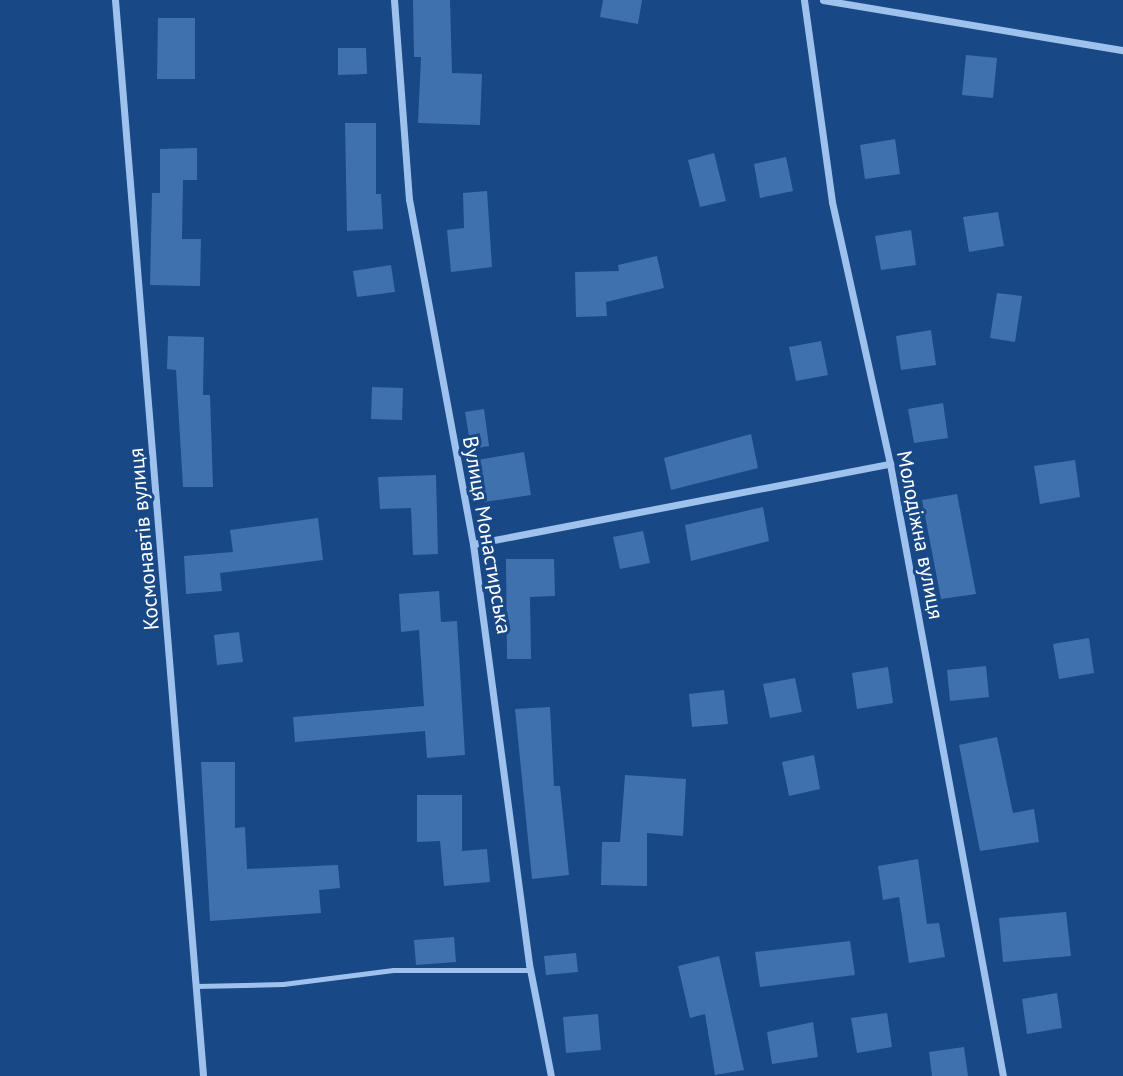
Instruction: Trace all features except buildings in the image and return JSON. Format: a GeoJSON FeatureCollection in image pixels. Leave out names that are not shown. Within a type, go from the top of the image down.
{"type":"FeatureCollection","features":[{"type":"Feature","properties":{"kind":"street","name":"Космонавтів вулиця"},"geometry":{"type":"LineString","coordinates":[[115,0],[203,1076]]}},
{"type":"Feature","properties":{"kind":"street","name":"Вулиця Монастирська"},"geometry":{"type":"LineString","coordinates":[[394,0],[409,199],[473,544],[531,970],[551,1076]]}},
{"type":"Feature","properties":{"kind":"street","name":"Молодіжна вулиця"},"geometry":{"type":"LineString","coordinates":[[804,0],[832,202],[890,464],[1003,1076]]}},
{"type":"Feature","properties":{"kind":"street"},"geometry":{"type":"LineString","coordinates":[[823,0],[1123,50]]}},
{"type":"Feature","properties":{"kind":"street"},"geometry":{"type":"LineString","coordinates":[[473,544],[890,464]]}},
{"type":"Feature","properties":{"kind":"lane"},"geometry":{"type":"LineString","coordinates":[[197,986],[393,971],[531,970]]}}]}
